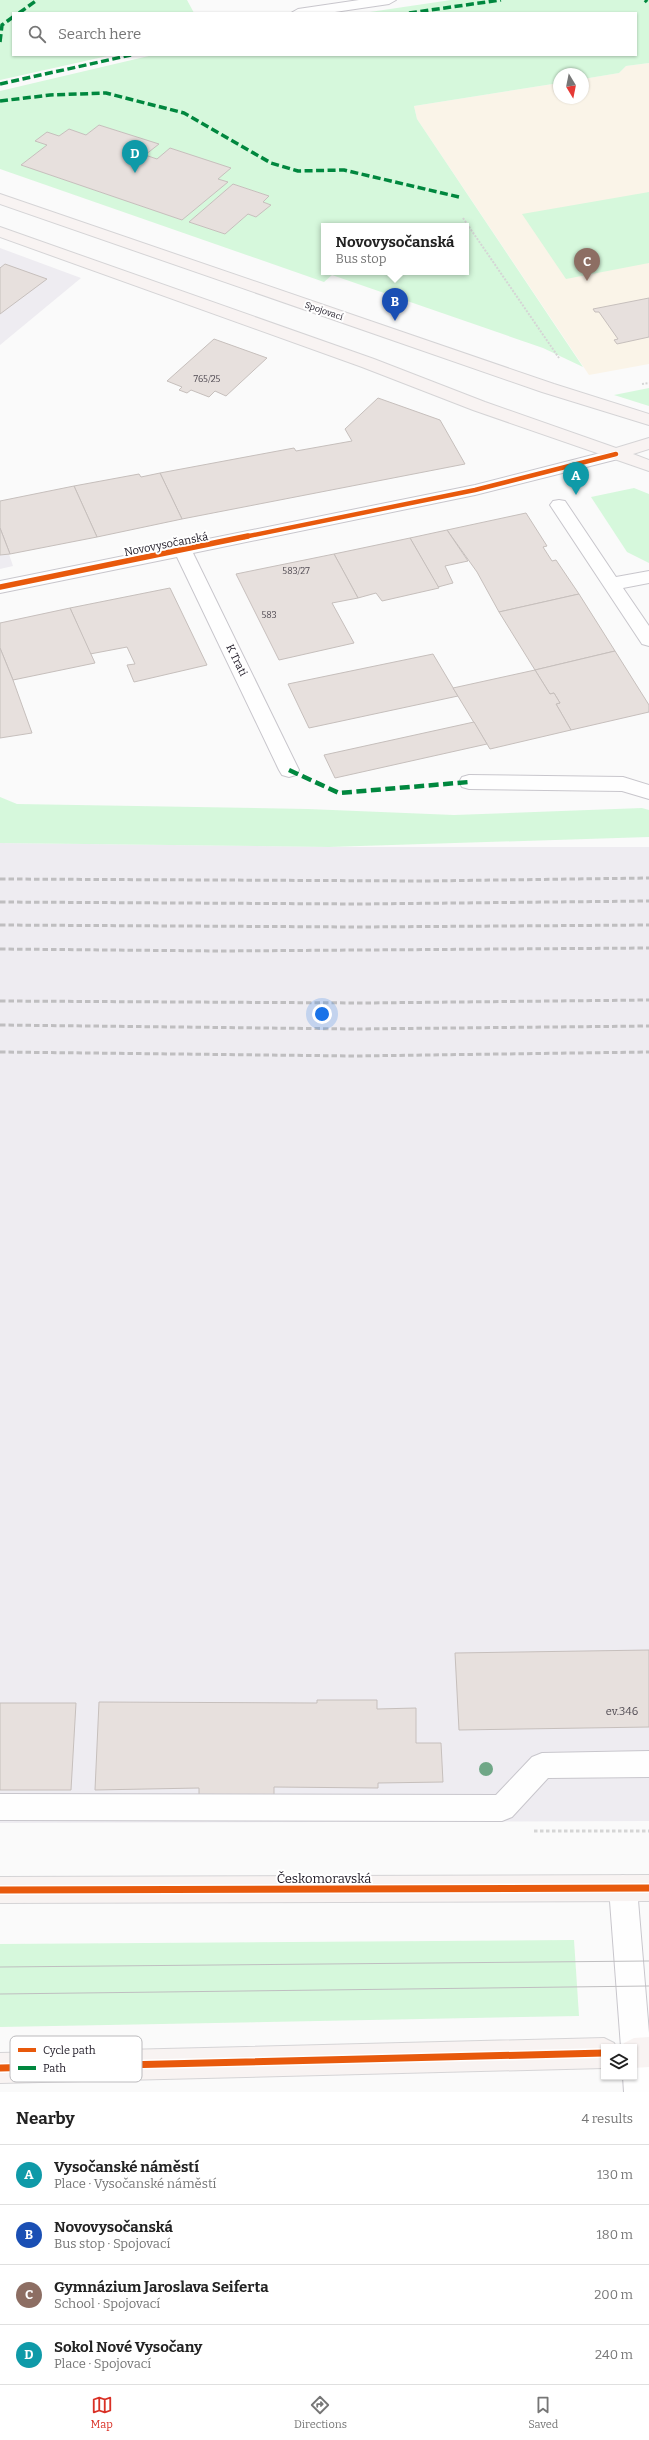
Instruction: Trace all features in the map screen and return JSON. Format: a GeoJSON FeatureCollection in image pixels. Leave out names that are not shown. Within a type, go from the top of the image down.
{"type":"FeatureCollection","features":[{"type":"Feature","properties":{"kind":"main road","name":"Spojovací"},"geometry":{"type":"LineString","coordinates":[[0,199],[548,388],[649,420]]}},
{"type":"Feature","properties":{"kind":"main road"},"geometry":{"type":"LineString","coordinates":[[0,232],[368,362],[479,406],[649,466]]}},
{"type":"Feature","properties":{"kind":"main road"},"geometry":{"type":"LineString","coordinates":[[616,454],[649,443]]}},
{"type":"Feature","properties":{"kind":"main road","name":"Českomoravská"},"geometry":{"type":"LineString","coordinates":[[0,1890],[636,1888]]}},
{"type":"Feature","properties":{"kind":"main road"},"geometry":{"type":"LineString","coordinates":[[142,2064],[601,2053]]}},
{"type":"Feature","properties":{"kind":"main road"},"geometry":{"type":"LineString","coordinates":[[0,2068],[10,2068]]}},
{"type":"Feature","properties":{"kind":"street"},"geometry":{"type":"LineString","coordinates":[[305,12],[389,0]]}},
{"type":"Feature","properties":{"kind":"street","name":"Novovysočanská"},"geometry":{"type":"LineString","coordinates":[[0,587],[183,551],[475,490],[616,454]]}},
{"type":"Feature","properties":{"kind":"street"},"geometry":{"type":"LineString","coordinates":[[559,505],[649,640]]}},
{"type":"Feature","properties":{"kind":"street","name":"K Trati"},"geometry":{"type":"LineString","coordinates":[[183,551],[290,770]]}},
{"type":"Feature","properties":{"kind":"street"},"geometry":{"type":"LineString","coordinates":[[611,584],[649,577]]}},
{"type":"Feature","properties":{"kind":"street"},"geometry":{"type":"LineString","coordinates":[[469,782],[623,784],[649,792]]}},
{"type":"Feature","properties":{"kind":"street"},"geometry":{"type":"LineString","coordinates":[[0,1807],[502,1808],[542,1766],[649,1764]]}},
{"type":"Feature","properties":{"kind":"street"},"geometry":{"type":"LineString","coordinates":[[636,1888],[640,2053],[639,2092]]}},
{"type":"Feature","properties":{"kind":"path"},"geometry":{"type":"LineString","coordinates":[[463,218],[466,223]]}},
{"type":"Feature","properties":{"kind":"path"},"geometry":{"type":"LineString","coordinates":[[469,227],[562,362]]}},
{"type":"Feature","properties":{"kind":"shaded area"},"geometry":{"type":"Polygon","coordinates":[[[649,63],[649,364],[589,375],[417,119],[414,106],[553,84],[553,104],[589,104],[589,78],[619,73],[626,66],[649,63]]]}},
{"type":"Feature","properties":{"kind":"shaded area"},"geometry":{"type":"Polygon","coordinates":[[[0,248],[81,278],[0,345],[0,248]]]}},
{"type":"Feature","properties":{"kind":"shaded area"},"geometry":{"type":"Polygon","coordinates":[[[0,528],[13,566],[0,569],[0,528]]]}},
{"type":"Feature","properties":{"kind":"shaded area"},"geometry":{"type":"Polygon","coordinates":[[[0,843],[329,847],[649,847],[649,1821],[0,1823],[0,843]]]}},
{"type":"Feature","properties":{"kind":"green space"},"geometry":{"type":"Polygon","coordinates":[[[0,0],[187,0],[193,12],[12,12],[12,56],[108,56],[0,80],[0,0]]]}},
{"type":"Feature","properties":{"kind":"green space"},"geometry":{"type":"Polygon","coordinates":[[[451,0],[649,0],[649,63],[626,66],[619,73],[589,78],[589,68],[553,68],[553,84],[414,106],[417,119],[583,367],[543,348],[332,275],[324,282],[0,169],[0,91],[149,56],[637,56],[637,12],[370,12],[451,0]],[[99,125],[86,135],[69,129],[59,136],[36,141],[47,145],[21,165],[182,220],[228,182],[218,179],[230,168],[170,148],[157,159],[145,155],[158,144],[99,125]],[[233,184],[189,222],[225,234],[248,214],[256,217],[271,205],[263,202],[269,196],[233,184]]]}},
{"type":"Feature","properties":{"kind":"green space"},"geometry":{"type":"Polygon","coordinates":[[[649,192],[649,263],[566,279],[522,214],[649,192]]]}},
{"type":"Feature","properties":{"kind":"green space"},"geometry":{"type":"Polygon","coordinates":[[[649,388],[649,406],[614,395],[649,388]]]}},
{"type":"Feature","properties":{"kind":"green space"},"geometry":{"type":"Polygon","coordinates":[[[634,488],[649,494],[649,563],[627,552],[591,497],[634,488]]]}},
{"type":"Feature","properties":{"kind":"green space"},"geometry":{"type":"Polygon","coordinates":[[[0,797],[17,804],[308,809],[454,815],[642,808],[649,810],[649,837],[329,847],[0,843],[0,797]]]}},
{"type":"Feature","properties":{"kind":"green space"},"geometry":{"type":"Polygon","coordinates":[[[574,1940],[579,2016],[0,2027],[0,1944],[574,1940]]]}},
{"type":"Feature","properties":{"kind":"building"},"geometry":{"type":"Polygon","coordinates":[[[99,125],[159,144],[145,155],[157,159],[170,148],[231,168],[218,179],[228,182],[182,220],[21,165],[47,145],[35,141],[47,132],[59,136],[69,129],[86,135],[99,125]]]}},
{"type":"Feature","properties":{"kind":"building"},"geometry":{"type":"Polygon","coordinates":[[[233,184],[269,196],[263,202],[271,205],[256,217],[248,214],[225,234],[189,222],[233,184]]]}},
{"type":"Feature","properties":{"kind":"building"},"geometry":{"type":"Polygon","coordinates":[[[5,264],[47,279],[0,314],[0,268],[5,264]]]}},
{"type":"Feature","properties":{"kind":"building"},"geometry":{"type":"Polygon","coordinates":[[[649,298],[649,337],[617,344],[614,340],[618,339],[599,312],[595,312],[593,309],[649,298]]]}},
{"type":"Feature","properties":{"kind":"building"},"geometry":{"type":"Polygon","coordinates":[[[214,339],[267,358],[226,396],[215,391],[209,397],[191,390],[187,393],[179,390],[182,387],[167,381],[214,339]]]}},
{"type":"Feature","properties":{"kind":"building"},"geometry":{"type":"Polygon","coordinates":[[[378,398],[440,420],[465,464],[182,519],[160,473],[294,448],[296,451],[352,441],[345,429],[378,398]]]}},
{"type":"Feature","properties":{"kind":"building"},"geometry":{"type":"Polygon","coordinates":[[[160,473],[182,519],[97,537],[74,486],[139,474],[141,477],[160,473]]]}},
{"type":"Feature","properties":{"kind":"building"},"geometry":{"type":"Polygon","coordinates":[[[74,486],[97,537],[10,554],[0,528],[0,501],[74,486]]]}},
{"type":"Feature","properties":{"kind":"building"},"geometry":{"type":"Polygon","coordinates":[[[526,513],[547,546],[543,547],[552,561],[556,560],[579,594],[499,612],[477,572],[447,530],[526,513]]]}},
{"type":"Feature","properties":{"kind":"building"},"geometry":{"type":"Polygon","coordinates":[[[0,528],[10,554],[0,555],[0,528]]]}},
{"type":"Feature","properties":{"kind":"building"},"geometry":{"type":"Polygon","coordinates":[[[447,530],[468,561],[445,566],[453,583],[438,587],[410,538],[447,530]]]}},
{"type":"Feature","properties":{"kind":"building"},"geometry":{"type":"Polygon","coordinates":[[[410,538],[439,588],[382,601],[376,593],[358,598],[334,554],[410,538]]]}},
{"type":"Feature","properties":{"kind":"building"},"geometry":{"type":"Polygon","coordinates":[[[334,554],[358,598],[332,603],[354,643],[279,660],[236,574],[334,554]]]}},
{"type":"Feature","properties":{"kind":"building"},"geometry":{"type":"Polygon","coordinates":[[[170,588],[207,665],[134,682],[127,665],[135,664],[127,647],[90,654],[70,608],[170,588]]]}},
{"type":"Feature","properties":{"kind":"building"},"geometry":{"type":"Polygon","coordinates":[[[579,594],[615,651],[535,670],[499,612],[579,594]]]}},
{"type":"Feature","properties":{"kind":"building"},"geometry":{"type":"Polygon","coordinates":[[[70,608],[95,663],[13,680],[0,648],[0,623],[70,608]]]}},
{"type":"Feature","properties":{"kind":"building"},"geometry":{"type":"Polygon","coordinates":[[[0,648],[13,680],[32,733],[0,738],[0,648]]]}},
{"type":"Feature","properties":{"kind":"building"},"geometry":{"type":"Polygon","coordinates":[[[615,651],[649,705],[649,712],[571,730],[556,704],[560,703],[554,693],[550,694],[535,670],[615,651]]]}},
{"type":"Feature","properties":{"kind":"building"},"geometry":{"type":"Polygon","coordinates":[[[433,654],[458,696],[309,728],[288,684],[433,654]]]}},
{"type":"Feature","properties":{"kind":"building"},"geometry":{"type":"Polygon","coordinates":[[[535,670],[550,694],[554,693],[560,703],[556,704],[571,730],[490,749],[453,688],[535,670]]]}},
{"type":"Feature","properties":{"kind":"building"},"geometry":{"type":"Polygon","coordinates":[[[474,722],[487,744],[335,778],[324,755],[474,722]]]}},
{"type":"Feature","properties":{"kind":"building"},"geometry":{"type":"Polygon","coordinates":[[[649,1650],[649,1727],[459,1730],[455,1653],[649,1650]]]}},
{"type":"Feature","properties":{"kind":"building"},"geometry":{"type":"Polygon","coordinates":[[[317,1700],[377,1700],[377,1709],[416,1708],[416,1743],[441,1743],[443,1782],[378,1783],[378,1788],[274,1787],[274,1798],[199,1799],[199,1788],[95,1790],[99,1702],[317,1703],[317,1700]]]}},
{"type":"Feature","properties":{"kind":"building"},"geometry":{"type":"Polygon","coordinates":[[[0,1703],[76,1703],[71,1790],[0,1790],[0,1703]]]}},
{"type":"Feature","properties":{"kind":"tram line"},"geometry":{"type":"LineString","coordinates":[[0,1967],[649,1961]]}},
{"type":"Feature","properties":{"kind":"tram line"},"geometry":{"type":"LineString","coordinates":[[0,1994],[649,1986]]}},
{"type":"Feature","properties":{"kind":"railway"},"geometry":{"type":"LineString","coordinates":[[0,879],[424,881],[649,878]]}},
{"type":"Feature","properties":{"kind":"railway"},"geometry":{"type":"LineString","coordinates":[[0,902],[360,904],[649,901]]}},
{"type":"Feature","properties":{"kind":"railway"},"geometry":{"type":"LineString","coordinates":[[0,925],[358,927],[649,925]]}},
{"type":"Feature","properties":{"kind":"railway"},"geometry":{"type":"LineString","coordinates":[[0,949],[220,951],[649,948]]}},
{"type":"Feature","properties":{"kind":"railway"},"geometry":{"type":"LineString","coordinates":[[0,1001],[363,1003],[649,1000]]}},
{"type":"Feature","properties":{"kind":"railway"},"geometry":{"type":"LineString","coordinates":[[0,1025],[354,1029],[649,1026]]}},
{"type":"Feature","properties":{"kind":"railway"},"geometry":{"type":"LineString","coordinates":[[0,1052],[354,1056],[649,1052]]}},
{"type":"Feature","properties":{"kind":"marked path"},"geometry":{"type":"LineString","coordinates":[[20,12],[37,0]]}},
{"type":"Feature","properties":{"kind":"marked path"},"geometry":{"type":"LineString","coordinates":[[416,12],[501,0]]}},
{"type":"Feature","properties":{"kind":"marked path"},"geometry":{"type":"LineString","coordinates":[[0,42],[2,25],[12,18]]}},
{"type":"Feature","properties":{"kind":"marked path"},"geometry":{"type":"LineString","coordinates":[[0,84],[126,56]]}},
{"type":"Feature","properties":{"kind":"marked path"},"geometry":{"type":"LineString","coordinates":[[0,101],[50,95],[106,93],[184,113],[271,163],[298,171],[344,170],[459,197]]}},
{"type":"Feature","properties":{"kind":"marked path"},"geometry":{"type":"LineString","coordinates":[[289,770],[339,793],[469,782]]}},
{"type":"Feature","properties":{"kind":"cycle path"},"geometry":{"type":"LineString","coordinates":[[0,587],[475,490],[616,454]]}},
{"type":"Feature","properties":{"kind":"cycle path"},"geometry":{"type":"LineString","coordinates":[[0,1890],[649,1888]]}},
{"type":"Feature","properties":{"kind":"cycle path"},"geometry":{"type":"LineString","coordinates":[[142,2064],[601,2053]]}},
{"type":"Feature","properties":{"kind":"cycle path"},"geometry":{"type":"LineString","coordinates":[[0,2068],[10,2068]]}},
{"type":"Feature","properties":{"kind":"place","name":"Sokol Nové Vysočany"},"geometry":{"type":"Point","coordinates":[135,173]}},
{"type":"Feature","properties":{"kind":"place","name":"Gymnázium Jaroslava Seiferta"},"geometry":{"type":"Point","coordinates":[587,281]}},
{"type":"Feature","properties":{"kind":"place","name":"Novovysočanská"},"geometry":{"type":"Point","coordinates":[395,321]}},
{"type":"Feature","properties":{"kind":"place","name":"Vysočanské náměstí"},"geometry":{"type":"Point","coordinates":[576,495]}}]}
